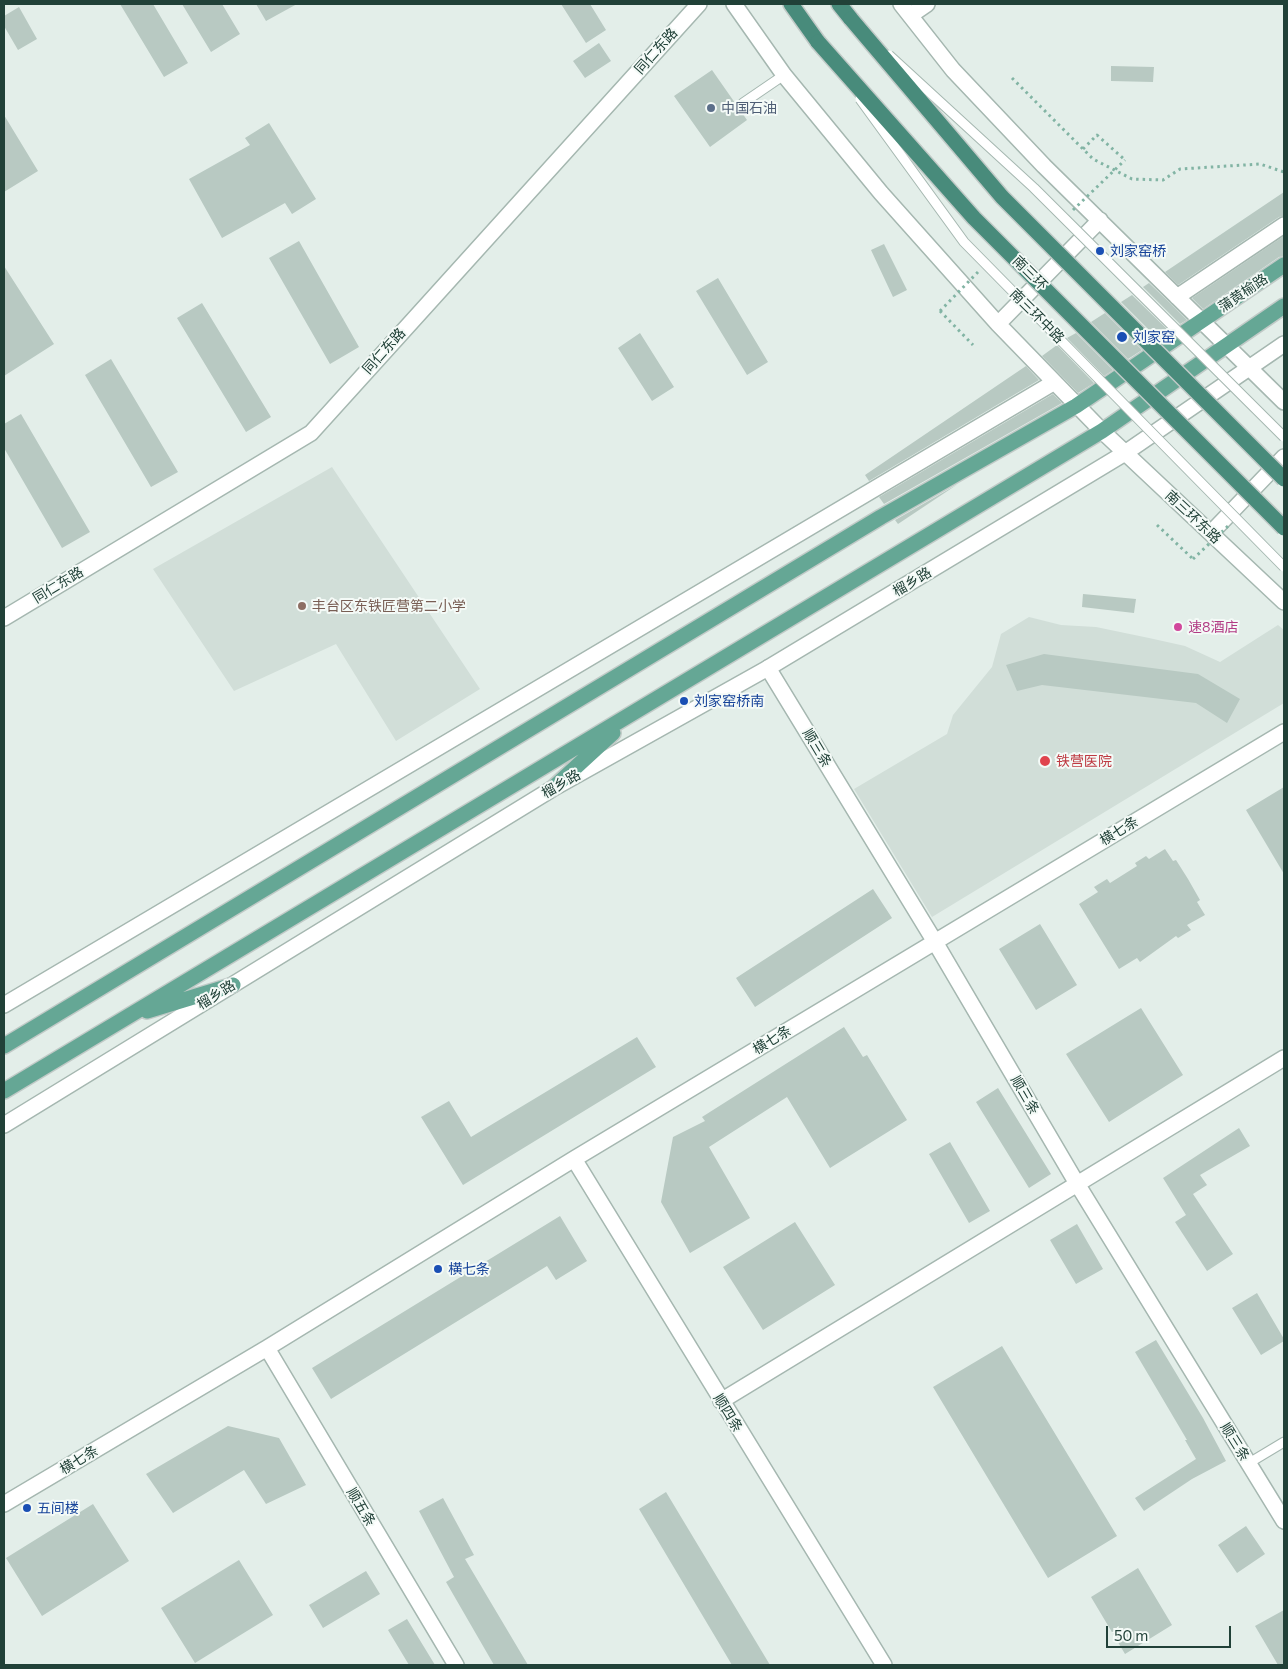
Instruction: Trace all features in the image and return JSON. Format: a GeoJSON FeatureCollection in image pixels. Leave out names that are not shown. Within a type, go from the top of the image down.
{"type":"FeatureCollection","features":[{"type":"Feature","properties":{"kind":"highway","name":"南三环"},"geometry":{"type":"LineString","coordinates":[[791,4],[818,42],[974,218],[1284,528]]}},
{"type":"Feature","properties":{"kind":"highway"},"geometry":{"type":"LineString","coordinates":[[840,4],[850,19],[1002,197],[1284,479]]}},
{"type":"Feature","properties":{"kind":"main road","name":"蒲黄榆路"},"geometry":{"type":"LineString","coordinates":[[1076,406],[1284,265]]}},
{"type":"Feature","properties":{"kind":"main road"},"geometry":{"type":"LineString","coordinates":[[1226,345],[1284,306]]}},
{"type":"Feature","properties":{"kind":"main road","name":"榴乡路"},"geometry":{"type":"LineString","coordinates":[[4,1091],[1102,431],[1226,345]]}},
{"type":"Feature","properties":{"kind":"main road"},"geometry":{"type":"LineString","coordinates":[[4,1046],[872,522],[1076,406]]}},
{"type":"Feature","properties":{"kind":"main road"},"geometry":{"type":"LineString","coordinates":[[552,789],[638,710]]}},
{"type":"Feature","properties":{"kind":"main road"},"geometry":{"type":"LineString","coordinates":[[124,1018],[232,985]]}},
{"type":"Feature","properties":{"kind":"street","name":"同仁东路"},"geometry":{"type":"LineString","coordinates":[[4,618],[310,433],[699,4]]}},
{"type":"Feature","properties":{"kind":"street"},"geometry":{"type":"LineString","coordinates":[[734,4],[784,75],[881,194],[998,324],[1076,406]]}},
{"type":"Feature","properties":{"kind":"street"},"geometry":{"type":"LineString","coordinates":[[927,4],[906,10],[953,70],[1044,166],[1284,402]]}},
{"type":"Feature","properties":{"kind":"street"},"geometry":{"type":"LineString","coordinates":[[998,324],[1100,220]]}},
{"type":"Feature","properties":{"kind":"street"},"geometry":{"type":"LineString","coordinates":[[1177,298],[1284,224]]}},
{"type":"Feature","properties":{"kind":"street","name":"榴乡路"},"geometry":{"type":"LineString","coordinates":[[4,1125],[552,789],[768,668],[1125,453],[1284,344]]}},
{"type":"Feature","properties":{"kind":"street"},"geometry":{"type":"LineString","coordinates":[[4,1005],[1053,383]]}},
{"type":"Feature","properties":{"kind":"street","name":"南三环东路"},"geometry":{"type":"LineString","coordinates":[[1076,406],[1284,602]]}},
{"type":"Feature","properties":{"kind":"street"},"geometry":{"type":"LineString","coordinates":[[1211,532],[1284,457]]}},
{"type":"Feature","properties":{"kind":"street","name":"顺三条"},"geometry":{"type":"LineString","coordinates":[[768,668],[935,942],[1076,1182],[1284,1521]]}},
{"type":"Feature","properties":{"kind":"street","name":"横七条"},"geometry":{"type":"LineString","coordinates":[[4,1504],[267,1348],[574,1159],[1284,732]]}},
{"type":"Feature","properties":{"kind":"street"},"geometry":{"type":"LineString","coordinates":[[721,1401],[1076,1182],[1284,1058]]}},
{"type":"Feature","properties":{"kind":"street","name":"顺四条"},"geometry":{"type":"LineString","coordinates":[[574,1159],[884,1665]]}},
{"type":"Feature","properties":{"kind":"street","name":"顺五条"},"geometry":{"type":"LineString","coordinates":[[267,1348],[456,1665]]}},
{"type":"Feature","properties":{"kind":"lane"},"geometry":{"type":"LineString","coordinates":[[850,19],[1034,188],[1284,437]]}},
{"type":"Feature","properties":{"kind":"lane","name":"南三环中路"},"geometry":{"type":"LineString","coordinates":[[818,42],[964,242],[1284,566]]}},
{"type":"Feature","properties":{"kind":"lane"},"geometry":{"type":"LineString","coordinates":[[743,103],[784,75]]}},
{"type":"Feature","properties":{"kind":"lane"},"geometry":{"type":"LineString","coordinates":[[1248,1463],[1284,1442]]}},
{"type":"Feature","properties":{"kind":"path"},"geometry":{"type":"LineString","coordinates":[[1012,78],[1092,159],[1132,179],[1163,180],[1180,169],[1260,164],[1284,172]]}},
{"type":"Feature","properties":{"kind":"path"},"geometry":{"type":"LineString","coordinates":[[1082,149],[1097,135],[1125,160]]}},
{"type":"Feature","properties":{"kind":"path"},"geometry":{"type":"LineString","coordinates":[[940,311],[973,345]]}},
{"type":"Feature","properties":{"kind":"path"},"geometry":{"type":"LineString","coordinates":[[1156,526],[1193,559]]}},
{"type":"Feature","properties":{"kind":"shaded area","name":"丰台区东铁匠营第二小学"},"geometry":{"type":"Polygon","coordinates":[[[332,467],[480,689],[396,741],[336,644],[234,691],[153,569],[332,467]]]}},
{"type":"Feature","properties":{"kind":"shaded area","name":"铁营医院"},"geometry":{"type":"Polygon","coordinates":[[[1029,617],[1061,625],[1096,627],[1185,646],[1220,662],[1278,625],[1284,630],[1284,703],[932,917],[854,789],[947,734],[953,715],[992,667],[1001,634],[1029,617]]]}},
{"type":"Feature","properties":{"kind":"building"},"geometry":{"type":"Polygon","coordinates":[[[120,4],[153,4],[188,63],[164,77],[120,4]]]}},
{"type":"Feature","properties":{"kind":"building"},"geometry":{"type":"Polygon","coordinates":[[[182,4],[222,4],[240,34],[211,52],[182,4]]]}},
{"type":"Feature","properties":{"kind":"building"},"geometry":{"type":"Polygon","coordinates":[[[256,4],[297,4],[266,21],[256,4]]]}},
{"type":"Feature","properties":{"kind":"building"},"geometry":{"type":"Polygon","coordinates":[[[561,4],[590,4],[606,30],[586,43],[561,4]]]}},
{"type":"Feature","properties":{"kind":"building"},"geometry":{"type":"Polygon","coordinates":[[[19,7],[37,39],[18,50],[4,26],[4,16],[19,7]]]}},
{"type":"Feature","properties":{"kind":"building"},"geometry":{"type":"Polygon","coordinates":[[[599,43],[611,61],[585,78],[573,61],[599,43]]]}},
{"type":"Feature","properties":{"kind":"building"},"geometry":{"type":"Polygon","coordinates":[[[1111,66],[1154,67],[1153,82],[1111,81],[1111,66]]]}},
{"type":"Feature","properties":{"kind":"building","name":"中国石油"},"geometry":{"type":"Polygon","coordinates":[[[712,70],[747,120],[710,147],[674,96],[712,70]]]}},
{"type":"Feature","properties":{"kind":"building"},"geometry":{"type":"Polygon","coordinates":[[[4,115],[38,171],[4,192],[4,115]]]}},
{"type":"Feature","properties":{"kind":"building"},"geometry":{"type":"Polygon","coordinates":[[[269,123],[316,199],[292,214],[285,203],[222,238],[189,179],[250,145],[245,138],[269,123]]]}},
{"type":"Feature","properties":{"kind":"building"},"geometry":{"type":"Polygon","coordinates":[[[1284,192],[1284,216],[1279,217],[1178,285],[1165,272],[1284,192]]]}},
{"type":"Feature","properties":{"kind":"building"},"geometry":{"type":"Polygon","coordinates":[[[1284,236],[1284,256],[1279,257],[1203,309],[1192,298],[1284,236]]]}},
{"type":"Feature","properties":{"kind":"building"},"geometry":{"type":"Polygon","coordinates":[[[299,241],[359,347],[330,364],[269,258],[299,241]]]}},
{"type":"Feature","properties":{"kind":"building"},"geometry":{"type":"Polygon","coordinates":[[[884,244],[907,290],[893,297],[871,250],[884,244]]]}},
{"type":"Feature","properties":{"kind":"building"},"geometry":{"type":"Polygon","coordinates":[[[4,266],[54,344],[4,376],[4,266]]]}},
{"type":"Feature","properties":{"kind":"building"},"geometry":{"type":"Polygon","coordinates":[[[718,278],[768,362],[747,375],[696,291],[718,278]]]}},
{"type":"Feature","properties":{"kind":"building"},"geometry":{"type":"Polygon","coordinates":[[[1149,283],[1187,320],[1180,324],[1143,287],[1149,283]]]}},
{"type":"Feature","properties":{"kind":"building"},"geometry":{"type":"Polygon","coordinates":[[[1132,295],[1169,331],[1158,339],[1121,302],[1132,295]]]}},
{"type":"Feature","properties":{"kind":"building"},"geometry":{"type":"Polygon","coordinates":[[[202,303],[271,417],[246,432],[177,318],[202,303]]]}},
{"type":"Feature","properties":{"kind":"building"},"geometry":{"type":"Polygon","coordinates":[[[1105,313],[1142,350],[1128,359],[1091,322],[1105,313]]]}},
{"type":"Feature","properties":{"kind":"building"},"geometry":{"type":"Polygon","coordinates":[[[640,333],[674,387],[652,401],[618,348],[640,333]]]}},
{"type":"Feature","properties":{"kind":"building"},"geometry":{"type":"Polygon","coordinates":[[[1076,333],[1113,370],[1104,376],[1067,338],[1076,333]]]}},
{"type":"Feature","properties":{"kind":"building"},"geometry":{"type":"Polygon","coordinates":[[[1057,345],[1094,383],[1078,393],[1042,356],[1057,345]]]}},
{"type":"Feature","properties":{"kind":"building"},"geometry":{"type":"Polygon","coordinates":[[[111,359],[178,472],[151,487],[85,375],[111,359]]]}},
{"type":"Feature","properties":{"kind":"building"},"geometry":{"type":"Polygon","coordinates":[[[1026,366],[1039,380],[869,481],[865,475],[1026,366]]]}},
{"type":"Feature","properties":{"kind":"building"},"geometry":{"type":"Polygon","coordinates":[[[1053,394],[1062,403],[884,504],[879,497],[1053,394]]]}},
{"type":"Feature","properties":{"kind":"building"},"geometry":{"type":"Polygon","coordinates":[[[21,414],[90,532],[62,548],[4,448],[4,424],[21,414]]]}},
{"type":"Feature","properties":{"kind":"building"},"geometry":{"type":"Polygon","coordinates":[[[958,484],[898,524],[895,520],[958,484]]]}},
{"type":"Feature","properties":{"kind":"building"},"geometry":{"type":"Polygon","coordinates":[[[1083,594],[1136,599],[1134,613],[1082,607],[1083,594]]]}},
{"type":"Feature","properties":{"kind":"building"},"geometry":{"type":"Polygon","coordinates":[[[1044,654],[1198,674],[1240,699],[1227,723],[1196,703],[1042,685],[1017,691],[1006,665],[1044,654]]]}},
{"type":"Feature","properties":{"kind":"building"},"geometry":{"type":"Polygon","coordinates":[[[1284,787],[1284,874],[1246,810],[1284,787]]]}},
{"type":"Feature","properties":{"kind":"building"},"geometry":{"type":"Polygon","coordinates":[[[1165,849],[1173,861],[1176,860],[1188,879],[1200,900],[1197,902],[1205,915],[1187,925],[1191,930],[1178,938],[1176,936],[1140,962],[1137,958],[1119,969],[1079,904],[1098,892],[1094,887],[1107,879],[1110,883],[1137,866],[1135,863],[1146,856],[1149,859],[1165,849]]]}},
{"type":"Feature","properties":{"kind":"building"},"geometry":{"type":"Polygon","coordinates":[[[873,889],[892,918],[755,1007],[736,978],[873,889]]]}},
{"type":"Feature","properties":{"kind":"building"},"geometry":{"type":"Polygon","coordinates":[[[1040,924],[1077,985],[1036,1010],[999,949],[1040,924]]]}},
{"type":"Feature","properties":{"kind":"building"},"geometry":{"type":"Polygon","coordinates":[[[1141,1008],[1183,1075],[1109,1122],[1066,1054],[1141,1008]]]}},
{"type":"Feature","properties":{"kind":"building"},"geometry":{"type":"Polygon","coordinates":[[[844,1027],[863,1057],[867,1055],[907,1120],[830,1168],[787,1097],[709,1147],[750,1218],[690,1253],[661,1202],[673,1137],[705,1121],[702,1117],[844,1027]]]}},
{"type":"Feature","properties":{"kind":"building"},"geometry":{"type":"Polygon","coordinates":[[[637,1037],[656,1067],[463,1185],[421,1117],[449,1101],[471,1137],[637,1037]]]}},
{"type":"Feature","properties":{"kind":"building"},"geometry":{"type":"Polygon","coordinates":[[[998,1088],[1051,1174],[1029,1188],[976,1102],[998,1088]]]}},
{"type":"Feature","properties":{"kind":"building"},"geometry":{"type":"Polygon","coordinates":[[[1239,1128],[1250,1146],[1200,1175],[1207,1185],[1193,1194],[1233,1254],[1207,1271],[1175,1222],[1186,1215],[1163,1178],[1239,1128]]]}},
{"type":"Feature","properties":{"kind":"building"},"geometry":{"type":"Polygon","coordinates":[[[950,1142],[990,1211],[969,1223],[929,1154],[950,1142]]]}},
{"type":"Feature","properties":{"kind":"building"},"geometry":{"type":"Polygon","coordinates":[[[560,1216],[587,1261],[556,1280],[547,1266],[331,1399],[312,1368],[560,1216]]]}},
{"type":"Feature","properties":{"kind":"building"},"geometry":{"type":"Polygon","coordinates":[[[795,1222],[835,1285],[763,1330],[723,1267],[795,1222]]]}},
{"type":"Feature","properties":{"kind":"building"},"geometry":{"type":"Polygon","coordinates":[[[1077,1224],[1103,1269],[1076,1284],[1050,1240],[1077,1224]]]}},
{"type":"Feature","properties":{"kind":"building"},"geometry":{"type":"Polygon","coordinates":[[[1257,1293],[1284,1339],[1284,1341],[1261,1355],[1232,1308],[1257,1293]]]}},
{"type":"Feature","properties":{"kind":"building"},"geometry":{"type":"Polygon","coordinates":[[[1156,1340],[1203,1418],[1226,1461],[1192,1479],[1144,1511],[1135,1498],[1196,1459],[1185,1440],[1187,1440],[1135,1352],[1156,1340]]]}},
{"type":"Feature","properties":{"kind":"building"},"geometry":{"type":"Polygon","coordinates":[[[1002,1346],[1117,1536],[1048,1578],[933,1387],[1002,1346]]]}},
{"type":"Feature","properties":{"kind":"building"},"geometry":{"type":"Polygon","coordinates":[[[228,1426],[279,1438],[306,1485],[266,1504],[244,1470],[173,1513],[146,1474],[228,1426]]]}},
{"type":"Feature","properties":{"kind":"building"},"geometry":{"type":"Polygon","coordinates":[[[666,1492],[770,1665],[732,1665],[639,1509],[666,1492]]]}},
{"type":"Feature","properties":{"kind":"building"},"geometry":{"type":"Polygon","coordinates":[[[443,1498],[474,1555],[465,1559],[528,1665],[494,1665],[446,1582],[454,1577],[419,1511],[443,1498]]]}},
{"type":"Feature","properties":{"kind":"building"},"geometry":{"type":"Polygon","coordinates":[[[93,1504],[129,1561],[42,1616],[6,1558],[93,1504]]]}},
{"type":"Feature","properties":{"kind":"building"},"geometry":{"type":"Polygon","coordinates":[[[1246,1526],[1265,1554],[1237,1573],[1218,1545],[1246,1526]]]}},
{"type":"Feature","properties":{"kind":"building"},"geometry":{"type":"Polygon","coordinates":[[[239,1560],[273,1615],[195,1663],[161,1608],[239,1560]]]}},
{"type":"Feature","properties":{"kind":"building"},"geometry":{"type":"Polygon","coordinates":[[[1138,1568],[1172,1625],[1125,1654],[1091,1597],[1138,1568]]]}},
{"type":"Feature","properties":{"kind":"building"},"geometry":{"type":"Polygon","coordinates":[[[366,1571],[380,1594],[323,1628],[309,1605],[366,1571]]]}},
{"type":"Feature","properties":{"kind":"building"},"geometry":{"type":"Polygon","coordinates":[[[1284,1610],[1284,1665],[1278,1665],[1255,1626],[1284,1610]]]}},
{"type":"Feature","properties":{"kind":"building"},"geometry":{"type":"Polygon","coordinates":[[[407,1619],[435,1665],[409,1665],[388,1630],[407,1619]]]}},
{"type":"Feature","properties":{"kind":"place","name":"中国石油"},"geometry":{"type":"Point","coordinates":[711,108]}},
{"type":"Feature","properties":{"kind":"place","name":"刘家窑桥"},"geometry":{"type":"Point","coordinates":[1100,251]}},
{"type":"Feature","properties":{"kind":"place","name":"刘家窑"},"geometry":{"type":"Point","coordinates":[1122,337]}},
{"type":"Feature","properties":{"kind":"place","name":"丰台区东铁匠营第二小学"},"geometry":{"type":"Point","coordinates":[302,606]}},
{"type":"Feature","properties":{"kind":"place","name":"速8酒店"},"geometry":{"type":"Point","coordinates":[1178,627]}},
{"type":"Feature","properties":{"kind":"place","name":"刘家窑桥南"},"geometry":{"type":"Point","coordinates":[684,701]}},
{"type":"Feature","properties":{"kind":"place","name":"铁营医院"},"geometry":{"type":"Point","coordinates":[1045,761]}},
{"type":"Feature","properties":{"kind":"place","name":"横七条"},"geometry":{"type":"Point","coordinates":[438,1269]}},
{"type":"Feature","properties":{"kind":"place","name":"五间楼"},"geometry":{"type":"Point","coordinates":[27,1508]}}]}
